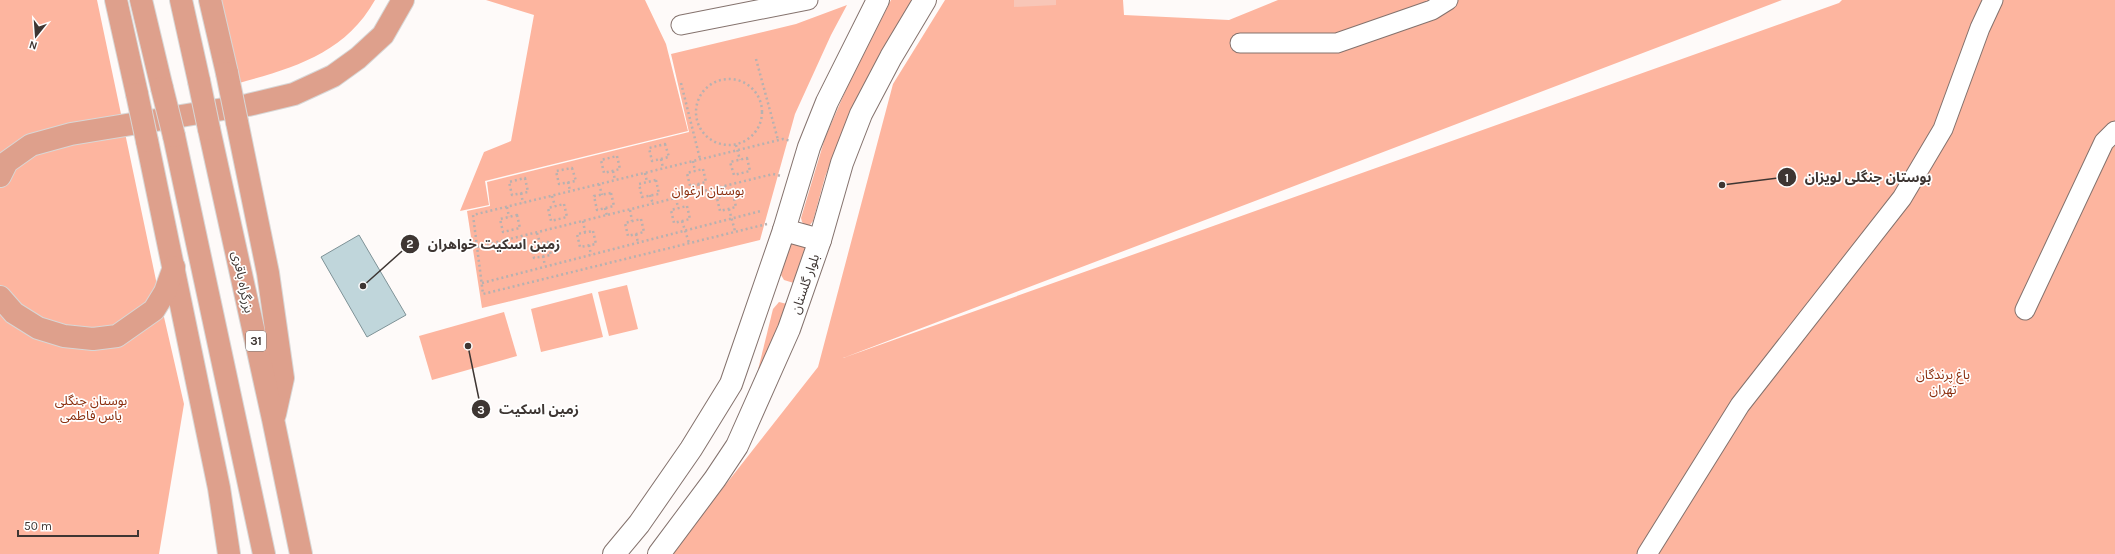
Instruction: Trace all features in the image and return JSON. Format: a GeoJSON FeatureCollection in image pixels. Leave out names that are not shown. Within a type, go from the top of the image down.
{"type":"FeatureCollection","features":[{"type":"Feature","properties":{"kind":"highway"},"geometry":{"type":"LineString","coordinates":[[116,0],[174,267],[219,488],[229,554]]}},
{"type":"Feature","properties":{"kind":"highway"},"geometry":{"type":"LineString","coordinates":[[141,0],[174,136],[264,554]]}},
{"type":"Feature","properties":{"kind":"highway","name":"بزرگراه باقری"},"geometry":{"type":"LineString","coordinates":[[181,0],[274,419],[301,554]]}},
{"type":"Feature","properties":{"kind":"highway"},"geometry":{"type":"LineString","coordinates":[[210,0],[227,74],[268,273],[283,378],[274,419]]}},
{"type":"Feature","properties":{"kind":"highway"},"geometry":{"type":"LineString","coordinates":[[0,176],[7,162],[31,145],[71,134],[248,105],[294,94],[332,76],[358,58],[383,36],[403,0]]}},
{"type":"Feature","properties":{"kind":"highway"},"geometry":{"type":"LineString","coordinates":[[0,297],[14,313],[38,328],[64,336],[85,338],[116,336],[154,310],[165,292],[174,267]]}},
{"type":"Feature","properties":{"kind":"main road"},"geometry":{"type":"LineString","coordinates":[[614,554],[639,524],[691,449],[731,384],[784,230],[809,147],[827,102],[878,0]]}},
{"type":"Feature","properties":{"kind":"main road","name":"بلوار گلستان"},"geometry":{"type":"LineString","coordinates":[[659,554],[737,446],[789,329],[820,240],[842,163],[861,114],[891,57],[925,0]]}},
{"type":"Feature","properties":{"kind":"main road"},"geometry":{"type":"LineString","coordinates":[[784,230],[820,240]]}},
{"type":"Feature","properties":{"kind":"street"},"geometry":{"type":"LineString","coordinates":[[681,24],[808,0]]}},
{"type":"Feature","properties":{"kind":"street"},"geometry":{"type":"LineString","coordinates":[[1240,43],[1337,43],[1432,10],[1448,0]]}},
{"type":"Feature","properties":{"kind":"street"},"geometry":{"type":"LineString","coordinates":[[1647,554],[1740,405],[1902,198],[1943,129],[1980,28],[1994,0]]}},
{"type":"Feature","properties":{"kind":"street"},"geometry":{"type":"LineString","coordinates":[[2025,310],[2104,142],[2115,131]]}},
{"type":"Feature","properties":{"kind":"path"},"geometry":{"type":"LineString","coordinates":[[756,59],[778,140]]}},
{"type":"Feature","properties":{"kind":"path"},"geometry":{"type":"LineString","coordinates":[[724,79],[734,79],[745,82],[753,89],[761,104],[762,119],[758,130],[751,138],[736,145],[720,145],[710,140],[701,132],[696,120],[695,110],[701,94],[713,82],[724,79]]}},
{"type":"Feature","properties":{"kind":"path"},"geometry":{"type":"LineString","coordinates":[[681,83],[700,159]]}},
{"type":"Feature","properties":{"kind":"path"},"geometry":{"type":"LineString","coordinates":[[761,104],[768,102]]}},
{"type":"Feature","properties":{"kind":"path"},"geometry":{"type":"LineString","coordinates":[[691,122],[696,120]]}},
{"type":"Feature","properties":{"kind":"path"},"geometry":{"type":"LineString","coordinates":[[784,230],[764,223],[483,294],[472,215],[783,138],[809,147]]}},
{"type":"Feature","properties":{"kind":"path"},"geometry":{"type":"LineString","coordinates":[[665,144],[669,157],[661,159],[652,161],[649,148],[665,144]]}},
{"type":"Feature","properties":{"kind":"path"},"geometry":{"type":"LineString","coordinates":[[736,145],[740,160]]}},
{"type":"Feature","properties":{"kind":"path"},"geometry":{"type":"LineString","coordinates":[[617,156],[620,169],[613,171],[604,173],[601,160],[617,156]]}},
{"type":"Feature","properties":{"kind":"path"},"geometry":{"type":"LineString","coordinates":[[747,158],[750,171],[734,175],[730,162],[740,160],[747,158]]}},
{"type":"Feature","properties":{"kind":"path"},"geometry":{"type":"LineString","coordinates":[[661,159],[663,168]]}},
{"type":"Feature","properties":{"kind":"path"},"geometry":{"type":"LineString","coordinates":[[693,161],[695,171]]}},
{"type":"Feature","properties":{"kind":"path"},"geometry":{"type":"LineString","coordinates":[[572,168],[576,181],[568,182],[559,184],[556,171],[572,168]]}},
{"type":"Feature","properties":{"kind":"path"},"geometry":{"type":"LineString","coordinates":[[703,169],[706,182],[690,186],[687,173],[695,171],[703,169]]}},
{"type":"Feature","properties":{"kind":"path"},"geometry":{"type":"LineString","coordinates":[[613,171],[615,180]]}},
{"type":"Feature","properties":{"kind":"path"},"geometry":{"type":"LineString","coordinates":[[645,173],[648,182]]}},
{"type":"Feature","properties":{"kind":"path"},"geometry":{"type":"LineString","coordinates":[[477,247],[773,174],[800,179]]}},
{"type":"Feature","properties":{"kind":"path"},"geometry":{"type":"LineString","coordinates":[[525,178],[528,192],[521,193],[512,195],[509,182],[525,178]]}},
{"type":"Feature","properties":{"kind":"path"},"geometry":{"type":"LineString","coordinates":[[656,180],[659,194],[642,197],[640,184],[648,182],[656,180]]}},
{"type":"Feature","properties":{"kind":"path"},"geometry":{"type":"LineString","coordinates":[[568,182],[570,191]]}},
{"type":"Feature","properties":{"kind":"path"},"geometry":{"type":"LineString","coordinates":[[599,184],[602,195]]}},
{"type":"Feature","properties":{"kind":"path"},"geometry":{"type":"LineString","coordinates":[[698,184],[700,192]]}},
{"type":"Feature","properties":{"kind":"path"},"geometry":{"type":"LineString","coordinates":[[724,186],[726,196]]}},
{"type":"Feature","properties":{"kind":"path"},"geometry":{"type":"LineString","coordinates":[[521,193],[523,203]]}},
{"type":"Feature","properties":{"kind":"path"},"geometry":{"type":"LineString","coordinates":[[610,193],[614,206],[597,210],[594,196],[602,195],[610,193]]}},
{"type":"Feature","properties":{"kind":"path"},"geometry":{"type":"LineString","coordinates":[[733,194],[736,207],[720,211],[717,198],[726,196],[733,194]]}},
{"type":"Feature","properties":{"kind":"path"},"geometry":{"type":"LineString","coordinates":[[552,196],[555,206]]}},
{"type":"Feature","properties":{"kind":"path"},"geometry":{"type":"LineString","coordinates":[[650,196],[653,204]]}},
{"type":"Feature","properties":{"kind":"path"},"geometry":{"type":"LineString","coordinates":[[676,198],[678,208]]}},
{"type":"Feature","properties":{"kind":"path"},"geometry":{"type":"LineString","coordinates":[[564,204],[567,217],[551,221],[548,208],[555,206],[564,204]]}},
{"type":"Feature","properties":{"kind":"path"},"geometry":{"type":"LineString","coordinates":[[687,206],[690,219],[674,223],[671,210],[678,208],[687,206]]}},
{"type":"Feature","properties":{"kind":"path"},"geometry":{"type":"LineString","coordinates":[[507,207],[509,217]]}},
{"type":"Feature","properties":{"kind":"path"},"geometry":{"type":"LineString","coordinates":[[605,208],[607,216]]}},
{"type":"Feature","properties":{"kind":"path"},"geometry":{"type":"LineString","coordinates":[[729,209],[735,231]]}},
{"type":"Feature","properties":{"kind":"path"},"geometry":{"type":"LineString","coordinates":[[630,210],[632,221]]}},
{"type":"Feature","properties":{"kind":"path"},"geometry":{"type":"LineString","coordinates":[[482,282],[685,231],[761,210]]}},
{"type":"Feature","properties":{"kind":"path"},"geometry":{"type":"LineString","coordinates":[[517,215],[520,228],[504,232],[500,219],[509,217],[517,215]]}},
{"type":"Feature","properties":{"kind":"path"},"geometry":{"type":"LineString","coordinates":[[641,219],[644,232],[628,236],[625,223],[632,221],[641,219]]}},
{"type":"Feature","properties":{"kind":"path"},"geometry":{"type":"LineString","coordinates":[[583,221],[585,232]]}},
{"type":"Feature","properties":{"kind":"path"},"geometry":{"type":"LineString","coordinates":[[682,221],[689,243]]}},
{"type":"Feature","properties":{"kind":"path"},"geometry":{"type":"LineString","coordinates":[[593,231],[596,244],[580,248],[577,234],[585,232],[593,231]]}},
{"type":"Feature","properties":{"kind":"path"},"geometry":{"type":"LineString","coordinates":[[537,233],[540,243]]}},
{"type":"Feature","properties":{"kind":"path"},"geometry":{"type":"LineString","coordinates":[[636,234],[638,242]]}},
{"type":"Feature","properties":{"kind":"path"},"geometry":{"type":"LineString","coordinates":[[548,242],[551,255],[534,258],[532,245],[540,243],[548,242]]}},
{"type":"Feature","properties":{"kind":"path"},"geometry":{"type":"LineString","coordinates":[[589,245],[591,255]]}},
{"type":"Feature","properties":{"kind":"path"},"geometry":{"type":"LineString","coordinates":[[543,256],[545,266]]}},
{"type":"Feature","properties":{"kind":"green space","name":"بوستان جنگلی یاس فاطمی"},"geometry":{"type":"Polygon","coordinates":[[[0,0],[97,0],[161,304],[184,404],[159,554],[0,554],[0,0]]]}},
{"type":"Feature","properties":{"kind":"green space"},"geometry":{"type":"Polygon","coordinates":[[[217,0],[375,0],[362,19],[348,34],[332,47],[315,57],[296,65],[236,84],[217,0]]]}},
{"type":"Feature","properties":{"kind":"green space"},"geometry":{"type":"Polygon","coordinates":[[[486,0],[645,0],[666,44],[688,131],[485,181],[489,205],[460,211],[484,152],[511,141],[534,15],[486,0]]]}},
{"type":"Feature","properties":{"kind":"green space"},"geometry":{"type":"Polygon","coordinates":[[[891,0],[912,0],[857,100],[842,132],[825,177],[813,221],[810,225],[806,226],[802,222],[801,218],[825,138],[851,78],[891,0]]]}},
{"type":"Feature","properties":{"kind":"green space","name":"باغ پرندگان تهران"},"geometry":{"type":"Polygon","coordinates":[[[945,0],[1123,0],[1124,15],[1229,20],[1278,0],[1782,0],[843,358],[1839,3],[1842,0],[2115,0],[2115,554],[671,554],[818,367],[893,84],[945,0]]]}},
{"type":"Feature","properties":{"kind":"green space","name":"بوستان ارغوان"},"geometry":{"type":"Polygon","coordinates":[[[847,5],[831,35],[795,114],[760,240],[482,308],[467,211],[490,206],[487,182],[689,132],[671,54],[796,24],[847,5]]]}},
{"type":"Feature","properties":{"kind":"green space"},"geometry":{"type":"Polygon","coordinates":[[[788,242],[811,246],[797,284],[784,280],[781,275],[788,242]]]}},
{"type":"Feature","properties":{"kind":"green space"},"geometry":{"type":"Polygon","coordinates":[[[627,285],[638,329],[609,336],[598,292],[627,285]]]}},
{"type":"Feature","properties":{"kind":"green space"},"geometry":{"type":"Polygon","coordinates":[[[592,293],[603,337],[541,352],[531,309],[592,293]]]}},
{"type":"Feature","properties":{"kind":"green space"},"geometry":{"type":"Polygon","coordinates":[[[779,302],[791,305],[756,378],[773,309],[779,302]]]}},
{"type":"Feature","properties":{"kind":"green space"},"geometry":{"type":"Polygon","coordinates":[[[504,312],[517,356],[432,380],[419,336],[504,312]]]}},
{"type":"Feature","properties":{"kind":"shaded area"},"geometry":{"type":"Polygon","coordinates":[[[1014,0],[1056,0],[1056,5],[1014,7],[1014,0]]]}},
{"type":"Feature","properties":{"kind":"building"},"geometry":{"type":"Polygon","coordinates":[[[359,235],[406,315],[367,337],[321,257],[359,235]]]}},
{"type":"Feature","properties":{"kind":"place","name":"بوستان جنگلی لویزان"},"geometry":{"type":"Point","coordinates":[1722,185]}},
{"type":"Feature","properties":{"kind":"place","name":"زمین اسکیت خواهران"},"geometry":{"type":"Point","coordinates":[363,286]}},
{"type":"Feature","properties":{"kind":"place","name":"زمین اسکیت"},"geometry":{"type":"Point","coordinates":[468,346]}}]}
